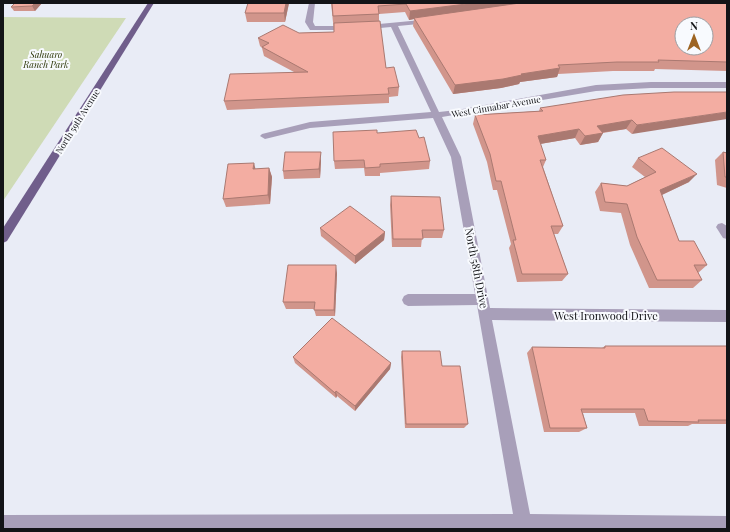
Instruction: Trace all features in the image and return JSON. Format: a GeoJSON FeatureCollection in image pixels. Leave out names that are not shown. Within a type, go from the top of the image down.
{"type":"FeatureCollection","features":[{"type":"Feature","properties":{"kind":"main road","name":"North 59th Avenue"},"geometry":{"type":"LineString","coordinates":[[3,238],[151,3]]}},
{"type":"Feature","properties":{"kind":"street"},"geometry":{"type":"LineString","coordinates":[[312,3],[309,22],[313,28],[394,25],[434,20]]}},
{"type":"Feature","properties":{"kind":"street","name":"North 58th Drive"},"geometry":{"type":"LineString","coordinates":[[394,25],[438,115],[456,157],[523,522]]}},
{"type":"Feature","properties":{"kind":"street","name":"West Cinnabar Avenue"},"geometry":{"type":"LineString","coordinates":[[265,136],[310,125],[438,115],[500,106],[596,88],[651,85],[727,85]]}},
{"type":"Feature","properties":{"kind":"street"},"geometry":{"type":"LineString","coordinates":[[408,300],[483,299]]}},
{"type":"Feature","properties":{"kind":"street","name":"West Ironwood Drive"},"geometry":{"type":"LineString","coordinates":[[486,314],[727,316]]}},
{"type":"Feature","properties":{"kind":"street"},"geometry":{"type":"LineString","coordinates":[[3,524],[523,522],[727,525]]}},
{"type":"Feature","properties":{"kind":"green space","name":"Sahuaro Ranch Park"},"geometry":{"type":"Polygon","coordinates":[[[3,17],[126,18],[3,201],[3,17]]]}},
{"type":"Feature","properties":{"kind":"building"},"geometry":{"type":"Polygon","coordinates":[[[15,3],[35,3],[32,6],[11,7],[15,3]]]}},
{"type":"Feature","properties":{"kind":"building"},"geometry":{"type":"Polygon","coordinates":[[[248,3],[286,3],[284,13],[245,13],[248,3]]]}},
{"type":"Feature","properties":{"kind":"building"},"geometry":{"type":"Polygon","coordinates":[[[332,3],[474,3],[410,11],[406,4],[378,6],[379,14],[333,16],[332,3]]]}},
{"type":"Feature","properties":{"kind":"building"},"geometry":{"type":"Polygon","coordinates":[[[520,3],[727,3],[727,62],[658,60],[659,62],[617,62],[558,65],[560,68],[521,74],[522,75],[503,79],[455,85],[414,18],[520,3]]]}},
{"type":"Feature","properties":{"kind":"building"},"geometry":{"type":"Polygon","coordinates":[[[380,21],[386,68],[394,67],[399,87],[388,88],[389,94],[224,101],[230,74],[308,72],[262,47],[269,43],[258,38],[283,25],[299,33],[334,32],[334,23],[380,21]]]}},
{"type":"Feature","properties":{"kind":"building"},"geometry":{"type":"Polygon","coordinates":[[[674,92],[727,92],[727,112],[637,125],[632,120],[597,126],[603,133],[585,136],[579,129],[538,136],[546,160],[540,160],[563,226],[551,226],[568,274],[522,274],[513,240],[516,240],[501,181],[496,181],[490,154],[475,115],[543,111],[540,108],[623,95],[674,92]]]}},
{"type":"Feature","properties":{"kind":"building"},"geometry":{"type":"Polygon","coordinates":[[[377,130],[377,133],[416,130],[419,138],[424,137],[430,161],[380,164],[380,167],[365,168],[364,160],[334,161],[333,132],[377,130]]]}},
{"type":"Feature","properties":{"kind":"building"},"geometry":{"type":"Polygon","coordinates":[[[662,148],[697,174],[660,190],[679,241],[694,241],[707,265],[694,265],[702,280],[657,280],[637,237],[627,204],[605,202],[601,183],[627,186],[656,172],[638,158],[662,148]]]}},
{"type":"Feature","properties":{"kind":"building"},"geometry":{"type":"Polygon","coordinates":[[[285,152],[321,152],[319,169],[283,171],[285,152]]]}},
{"type":"Feature","properties":{"kind":"building"},"geometry":{"type":"Polygon","coordinates":[[[723,152],[727,153],[727,177],[725,177],[723,152]]]}},
{"type":"Feature","properties":{"kind":"building"},"geometry":{"type":"Polygon","coordinates":[[[254,163],[253,169],[269,168],[268,195],[223,199],[228,164],[254,163]]]}},
{"type":"Feature","properties":{"kind":"building"},"geometry":{"type":"Polygon","coordinates":[[[391,196],[440,197],[444,230],[422,230],[423,239],[393,239],[391,196]]]}},
{"type":"Feature","properties":{"kind":"building"},"geometry":{"type":"Polygon","coordinates":[[[350,206],[385,232],[355,256],[320,228],[350,206]]]}},
{"type":"Feature","properties":{"kind":"building"},"geometry":{"type":"Polygon","coordinates":[[[288,265],[336,265],[334,310],[314,310],[315,302],[283,302],[288,265]]]}},
{"type":"Feature","properties":{"kind":"building"},"geometry":{"type":"Polygon","coordinates":[[[332,318],[391,363],[355,406],[336,391],[335,393],[293,357],[332,318]]]}},
{"type":"Feature","properties":{"kind":"building"},"geometry":{"type":"Polygon","coordinates":[[[605,346],[727,346],[727,420],[698,420],[699,422],[648,421],[644,409],[581,409],[587,428],[550,428],[532,347],[605,348],[605,346]]]}},
{"type":"Feature","properties":{"kind":"building"},"geometry":{"type":"Polygon","coordinates":[[[402,351],[440,351],[442,366],[460,366],[468,424],[406,424],[402,351]]]}}]}
